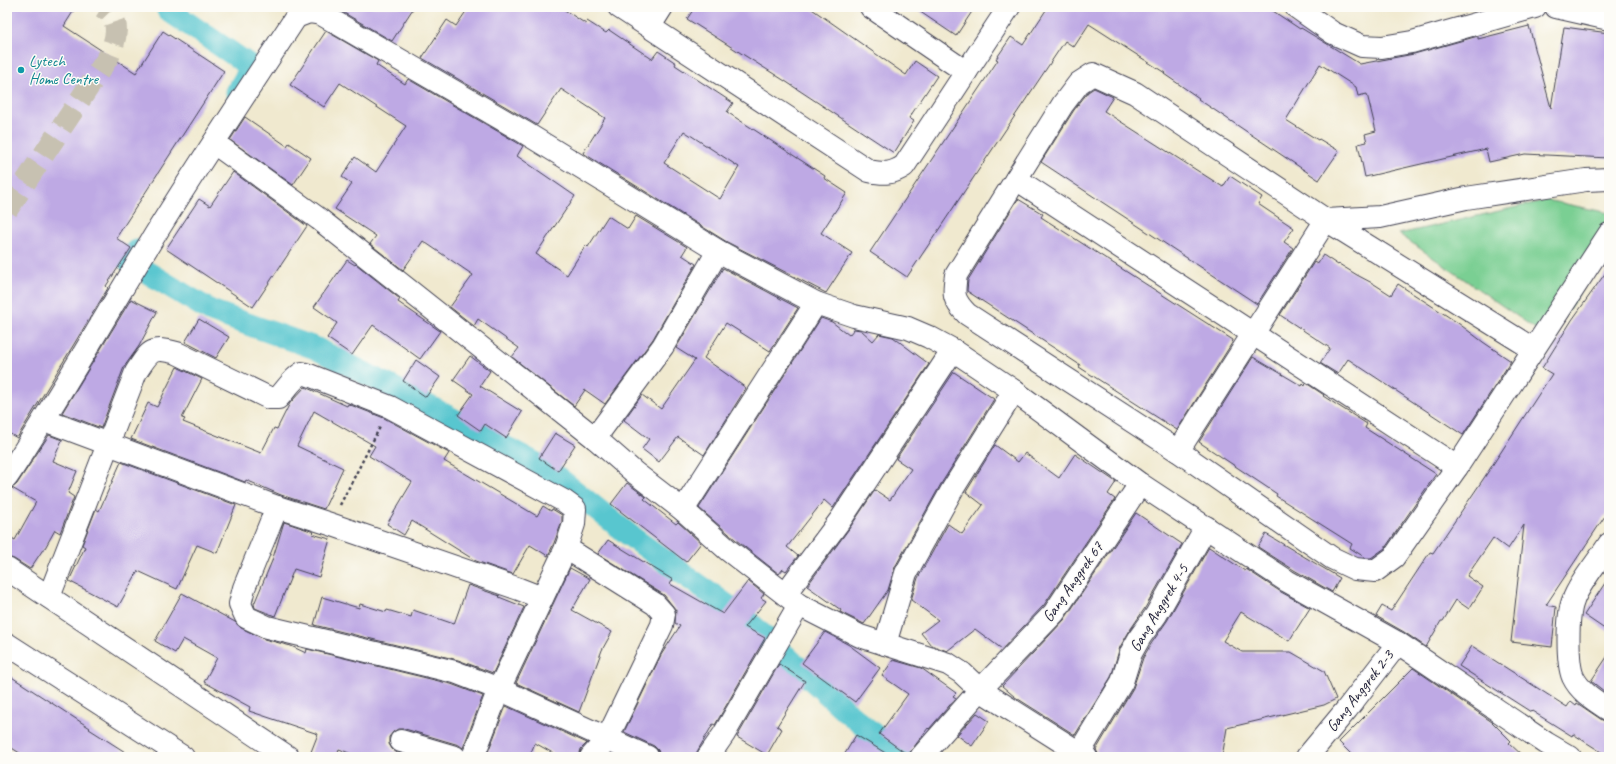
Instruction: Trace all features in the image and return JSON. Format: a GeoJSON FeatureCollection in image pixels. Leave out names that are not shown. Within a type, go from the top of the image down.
{"type":"FeatureCollection","features":[{"type":"Feature","properties":{"kind":"street"},"geometry":{"type":"LineString","coordinates":[[619,7],[870,171],[884,174],[895,172],[904,166],[1009,7]]}},
{"type":"Feature","properties":{"kind":"street"},"geometry":{"type":"LineString","coordinates":[[650,26],[662,7]]}},
{"type":"Feature","properties":{"kind":"street"},"geometry":{"type":"LineString","coordinates":[[871,7],[966,72]]}},
{"type":"Feature","properties":{"kind":"street"},"geometry":{"type":"LineString","coordinates":[[1296,7],[1333,33],[1362,46],[1382,47],[1412,42],[1535,7]]}},
{"type":"Feature","properties":{"kind":"street"},"geometry":{"type":"LineString","coordinates":[[1556,7],[1609,18]]}},
{"type":"Feature","properties":{"kind":"street"},"geometry":{"type":"LineString","coordinates":[[7,477],[44,420],[150,242],[296,18],[308,12],[321,14],[524,132],[718,251],[816,303],[854,316],[908,328],[953,350],[1014,391],[1140,484],[1287,581],[1398,643],[1541,750],[1570,757]]}},
{"type":"Feature","properties":{"kind":"street"},"geometry":{"type":"LineString","coordinates":[[1533,349],[1326,220],[1135,93],[1093,74],[1079,83],[1063,104],[956,275],[954,291],[957,304],[967,314],[1178,451],[1332,558],[1355,569],[1375,571],[1394,557],[1457,467],[1609,234]]}},
{"type":"Feature","properties":{"kind":"street"},"geometry":{"type":"LineString","coordinates":[[214,143],[319,220],[595,438],[635,473],[683,510],[728,550],[792,600],[860,636],[948,664],[962,673],[980,690],[1082,755]]}},
{"type":"Feature","properties":{"kind":"street"},"geometry":{"type":"LineString","coordinates":[[1016,179],[1457,467]]}},
{"type":"Feature","properties":{"kind":"street"},"geometry":{"type":"LineString","coordinates":[[1326,220],[1380,217],[1466,198],[1586,180],[1609,179]]}},
{"type":"Feature","properties":{"kind":"street"},"geometry":{"type":"LineString","coordinates":[[1178,451],[1326,220]]}},
{"type":"Feature","properties":{"kind":"street"},"geometry":{"type":"LineString","coordinates":[[595,438],[663,346],[718,251]]}},
{"type":"Feature","properties":{"kind":"street"},"geometry":{"type":"LineString","coordinates":[[683,510],[816,303]]}},
{"type":"Feature","properties":{"kind":"street"},"geometry":{"type":"LineString","coordinates":[[49,597],[136,372],[148,354],[156,349],[177,352],[269,398],[278,398],[295,377],[302,373],[390,407],[564,500],[575,509],[574,524],[566,548],[499,689],[473,757]]}},
{"type":"Feature","properties":{"kind":"street"},"geometry":{"type":"LineString","coordinates":[[708,757],[724,734],[786,628],[792,600],[841,519],[953,350]]}},
{"type":"Feature","properties":{"kind":"street"},"geometry":{"type":"LineString","coordinates":[[885,644],[906,573],[952,490],[1014,391]]}},
{"type":"Feature","properties":{"kind":"street"},"geometry":{"type":"LineString","coordinates":[[44,420],[107,445],[276,507],[519,588],[542,598]]}},
{"type":"Feature","properties":{"kind":"street","name":"Gang Anggrek 67"},"geometry":{"type":"LineString","coordinates":[[927,749],[980,690],[1054,613],[1140,484]]}},
{"type":"Feature","properties":{"kind":"street"},"geometry":{"type":"LineString","coordinates":[[276,507],[244,588],[240,604],[246,617],[267,627],[455,672],[499,689],[648,757]]}},
{"type":"Feature","properties":{"kind":"street","name":"Gang Anggrek 4-5"},"geometry":{"type":"LineString","coordinates":[[1082,755],[1122,682],[1131,653],[1140,637],[1156,615],[1206,527]]}},
{"type":"Feature","properties":{"kind":"street"},"geometry":{"type":"LineString","coordinates":[[566,548],[655,604],[664,614],[662,625],[607,739],[591,757]]}},
{"type":"Feature","properties":{"kind":"street"},"geometry":{"type":"LineString","coordinates":[[1605,558],[1584,581],[1572,601],[1568,631],[1570,663],[1573,677],[1583,692],[1609,710]]}},
{"type":"Feature","properties":{"kind":"street"},"geometry":{"type":"LineString","coordinates":[[7,569],[288,757]]}},
{"type":"Feature","properties":{"kind":"street","name":"Gang Anggrek 2-3"},"geometry":{"type":"LineString","coordinates":[[1307,757],[1347,709],[1398,643]]}},
{"type":"Feature","properties":{"kind":"street"},"geometry":{"type":"LineString","coordinates":[[7,644],[183,757]]}},
{"type":"Feature","properties":{"kind":"street"},"geometry":{"type":"LineString","coordinates":[[400,741],[455,757]]}},
{"type":"Feature","properties":{"kind":"path"},"geometry":{"type":"LineString","coordinates":[[330,524],[390,407]]}},
{"type":"Feature","properties":{"kind":"green space"},"geometry":{"type":"Polygon","coordinates":[[[1547,200],[1609,213],[1609,246],[1550,339],[1399,234],[1547,200]]]}},
{"type":"Feature","properties":{"kind":"building"},"geometry":{"type":"Polygon","coordinates":[[[7,7],[76,7],[64,26],[136,73],[163,31],[224,71],[116,238],[131,248],[106,286],[108,288],[17,438],[7,432],[7,7]]]}},
{"type":"Feature","properties":{"kind":"building"},"geometry":{"type":"Polygon","coordinates":[[[341,7],[414,7],[392,41],[339,10],[341,7]]]}},
{"type":"Feature","properties":{"kind":"building"},"geometry":{"type":"Polygon","coordinates":[[[469,7],[560,7],[586,24],[587,21],[606,33],[609,30],[652,59],[658,51],[676,63],[675,65],[733,103],[727,112],[825,176],[824,178],[847,193],[821,233],[852,253],[826,293],[727,242],[583,153],[605,118],[561,89],[537,125],[422,58],[447,20],[456,26],[469,7]],[[684,131],[664,163],[720,199],[739,167],[684,131]]]}},
{"type":"Feature","properties":{"kind":"building"},"geometry":{"type":"Polygon","coordinates":[[[695,7],[809,7],[906,75],[915,61],[937,76],[909,118],[914,121],[894,153],[785,81],[687,19],[695,7]]]}},
{"type":"Feature","properties":{"kind":"building"},"geometry":{"type":"Polygon","coordinates":[[[913,7],[975,7],[956,36],[913,7]]]}},
{"type":"Feature","properties":{"kind":"building"},"geometry":{"type":"Polygon","coordinates":[[[1048,7],[1267,7],[1300,29],[1301,28],[1360,64],[1414,54],[1478,36],[1478,39],[1529,26],[1551,108],[1564,27],[1609,33],[1609,158],[1525,154],[1489,162],[1486,149],[1365,177],[1358,144],[1367,142],[1365,134],[1376,131],[1367,94],[1358,96],[1356,87],[1320,64],[1286,120],[1339,151],[1319,180],[1198,99],[1199,98],[1164,74],[1165,73],[1089,24],[1074,47],[1065,41],[907,277],[870,252],[998,60],[996,59],[1011,37],[1023,45],[1048,7]]]}},
{"type":"Feature","properties":{"kind":"building"},"geometry":{"type":"Polygon","coordinates":[[[326,31],[378,61],[376,65],[405,84],[408,79],[523,146],[517,156],[575,196],[536,254],[567,275],[586,245],[588,247],[608,216],[628,229],[636,216],[687,247],[682,255],[696,264],[653,339],[605,404],[585,390],[574,406],[512,357],[519,348],[478,319],[474,326],[450,307],[473,275],[423,241],[403,270],[370,244],[376,236],[335,209],[352,184],[342,177],[355,157],[376,172],[406,126],[340,83],[324,107],[290,85],[326,31]]]}},
{"type":"Feature","properties":{"kind":"building"},"geometry":{"type":"Polygon","coordinates":[[[1094,88],[1113,97],[1104,111],[1223,187],[1230,176],[1262,197],[1258,204],[1294,228],[1284,242],[1293,248],[1257,304],[1041,162],[1074,110],[1088,92],[1094,88]]]}},
{"type":"Feature","properties":{"kind":"building"},"geometry":{"type":"Polygon","coordinates":[[[245,117],[287,146],[289,143],[311,158],[293,185],[230,140],[245,117]]]}},
{"type":"Feature","properties":{"kind":"building"},"geometry":{"type":"Polygon","coordinates":[[[233,172],[307,226],[253,307],[166,249],[199,199],[210,206],[233,172]]]}},
{"type":"Feature","properties":{"kind":"building"},"geometry":{"type":"Polygon","coordinates":[[[1018,199],[1043,214],[1041,217],[1233,340],[1177,430],[1079,367],[1080,365],[967,291],[968,280],[1018,199]]]}},
{"type":"Feature","properties":{"kind":"building"},"geometry":{"type":"Polygon","coordinates":[[[1323,255],[1391,295],[1398,284],[1458,323],[1511,361],[1463,435],[1348,359],[1338,374],[1320,363],[1330,348],[1280,315],[1314,262],[1317,264],[1323,255]]]}},
{"type":"Feature","properties":{"kind":"building"},"geometry":{"type":"Polygon","coordinates":[[[347,260],[355,265],[356,264],[400,299],[398,302],[440,331],[420,359],[373,325],[352,355],[327,338],[337,323],[314,307],[347,260]]]}},
{"type":"Feature","properties":{"kind":"building"},"geometry":{"type":"Polygon","coordinates":[[[723,268],[798,308],[770,351],[726,323],[704,358],[746,388],[704,455],[678,437],[659,462],[642,449],[649,439],[624,420],[642,395],[661,409],[695,360],[676,348],[723,268]]]}},
{"type":"Feature","properties":{"kind":"building"},"geometry":{"type":"Polygon","coordinates":[[[1609,268],[1609,510],[1546,605],[1556,607],[1552,647],[1511,642],[1524,525],[1508,549],[1493,538],[1467,576],[1483,587],[1469,609],[1456,600],[1443,621],[1441,621],[1426,647],[1376,616],[1382,606],[1391,611],[1430,552],[1433,553],[1484,478],[1552,374],[1542,368],[1572,320],[1609,268]]]}},
{"type":"Feature","properties":{"kind":"building"},"geometry":{"type":"Polygon","coordinates":[[[131,299],[157,312],[139,346],[124,367],[101,428],[62,413],[131,299]]]}},
{"type":"Feature","properties":{"kind":"building"},"geometry":{"type":"Polygon","coordinates":[[[821,318],[832,322],[849,335],[854,329],[861,330],[873,341],[879,334],[893,337],[929,364],[833,508],[824,500],[787,547],[798,556],[786,571],[783,569],[779,574],[699,508],[821,318]]]}},
{"type":"Feature","properties":{"kind":"building"},"geometry":{"type":"Polygon","coordinates":[[[199,319],[229,337],[216,358],[185,342],[199,319]]]}},
{"type":"Feature","properties":{"kind":"building"},"geometry":{"type":"Polygon","coordinates":[[[470,356],[490,371],[480,386],[522,412],[506,438],[485,424],[481,431],[458,415],[473,394],[453,380],[470,356]]]}},
{"type":"Feature","properties":{"kind":"building"},"geometry":{"type":"Polygon","coordinates":[[[1253,357],[1302,386],[1303,384],[1305,386],[1306,383],[1324,395],[1323,396],[1367,424],[1365,428],[1436,474],[1385,548],[1371,558],[1366,558],[1350,548],[1352,544],[1276,496],[1277,494],[1199,442],[1253,357]]]}},
{"type":"Feature","properties":{"kind":"building"},"geometry":{"type":"Polygon","coordinates":[[[416,360],[440,377],[426,397],[403,381],[416,360]]]}},
{"type":"Feature","properties":{"kind":"building"},"geometry":{"type":"Polygon","coordinates":[[[177,367],[202,379],[182,418],[185,419],[183,422],[261,453],[274,428],[277,429],[290,403],[305,387],[347,406],[348,404],[384,418],[449,453],[444,461],[537,516],[543,506],[562,515],[562,522],[548,556],[530,545],[513,574],[476,561],[412,521],[404,535],[387,524],[412,482],[369,456],[375,446],[314,411],[297,446],[343,468],[324,509],[281,495],[246,480],[245,482],[131,439],[148,403],[157,407],[177,367]]]}},
{"type":"Feature","properties":{"kind":"building"},"geometry":{"type":"Polygon","coordinates":[[[954,372],[994,399],[941,484],[895,567],[888,590],[864,624],[840,612],[841,610],[807,586],[851,526],[875,490],[890,500],[911,469],[896,459],[954,372]]]}},
{"type":"Feature","properties":{"kind":"building"},"geometry":{"type":"Polygon","coordinates":[[[555,433],[575,445],[558,471],[539,458],[555,433]]]}},
{"type":"Feature","properties":{"kind":"building"},"geometry":{"type":"Polygon","coordinates":[[[49,435],[62,440],[53,461],[77,471],[68,493],[74,497],[60,533],[55,530],[45,548],[30,569],[14,559],[7,557],[7,535],[15,540],[36,502],[12,488],[17,484],[49,435]]]}},
{"type":"Feature","properties":{"kind":"building"},"geometry":{"type":"Polygon","coordinates":[[[995,445],[1018,462],[1025,453],[1059,478],[1075,454],[1116,482],[1108,494],[1115,499],[1044,605],[1002,649],[975,629],[947,651],[931,645],[921,633],[938,620],[911,600],[918,578],[948,524],[962,534],[983,505],[966,492],[995,445]]]}},
{"type":"Feature","properties":{"kind":"building"},"geometry":{"type":"Polygon","coordinates":[[[121,462],[236,505],[217,553],[197,545],[177,589],[138,571],[118,607],[69,581],[85,547],[82,545],[96,509],[99,511],[121,462]]]}},
{"type":"Feature","properties":{"kind":"building"},"geometry":{"type":"Polygon","coordinates":[[[627,483],[646,497],[644,499],[676,524],[678,522],[701,543],[686,562],[611,504],[627,483]]]}},
{"type":"Feature","properties":{"kind":"building"},"geometry":{"type":"Polygon","coordinates":[[[1136,513],[1182,544],[1145,608],[1120,647],[1111,677],[1075,735],[1015,697],[1002,686],[1064,620],[1136,513]]]}},
{"type":"Feature","properties":{"kind":"building"},"geometry":{"type":"Polygon","coordinates":[[[284,522],[314,532],[312,534],[330,539],[319,577],[294,569],[275,616],[255,608],[254,604],[272,561],[284,522]]]}},
{"type":"Feature","properties":{"kind":"building"},"geometry":{"type":"Polygon","coordinates":[[[1266,534],[1340,578],[1332,592],[1258,547],[1266,534]]]}},
{"type":"Feature","properties":{"kind":"building"},"geometry":{"type":"Polygon","coordinates":[[[608,540],[673,580],[670,584],[723,614],[748,581],[764,594],[761,598],[766,601],[745,627],[765,638],[715,725],[713,724],[694,757],[660,757],[658,750],[654,746],[624,732],[661,655],[680,626],[675,623],[676,610],[664,595],[598,554],[608,540]]]}},
{"type":"Feature","properties":{"kind":"building"},"geometry":{"type":"Polygon","coordinates":[[[1209,547],[1245,571],[1246,569],[1281,592],[1310,608],[1289,641],[1241,612],[1223,641],[1242,652],[1291,652],[1324,671],[1336,699],[1324,705],[1227,728],[1222,757],[1100,757],[1096,750],[1133,688],[1143,658],[1167,621],[1209,547]]]}},
{"type":"Feature","properties":{"kind":"building"},"geometry":{"type":"Polygon","coordinates":[[[570,568],[590,579],[572,610],[612,632],[602,650],[579,712],[516,683],[570,568]]]}},
{"type":"Feature","properties":{"kind":"building"},"geometry":{"type":"Polygon","coordinates":[[[1609,577],[1609,632],[1584,615],[1609,577]]]}},
{"type":"Feature","properties":{"kind":"building"},"geometry":{"type":"Polygon","coordinates":[[[468,585],[500,596],[499,597],[524,607],[493,673],[458,660],[314,625],[322,597],[359,608],[360,604],[386,612],[387,610],[411,617],[413,610],[454,624],[468,585]]]}},
{"type":"Feature","properties":{"kind":"building"},"geometry":{"type":"Polygon","coordinates":[[[182,593],[235,622],[241,628],[264,639],[291,646],[306,653],[307,649],[451,684],[483,696],[463,748],[459,745],[405,729],[398,729],[389,737],[389,744],[397,753],[411,757],[359,757],[339,749],[336,757],[309,757],[318,734],[249,711],[250,707],[204,682],[217,658],[183,639],[175,653],[155,641],[182,593]]]}},
{"type":"Feature","properties":{"kind":"building"},"geometry":{"type":"Polygon","coordinates":[[[825,632],[849,645],[880,668],[855,702],[802,663],[825,632]]]}},
{"type":"Feature","properties":{"kind":"building"},"geometry":{"type":"Polygon","coordinates":[[[1472,646],[1567,707],[1571,701],[1576,705],[1577,703],[1602,720],[1609,722],[1609,757],[1573,734],[1572,736],[1532,711],[1531,712],[1459,666],[1472,646]]]}},
{"type":"Feature","properties":{"kind":"building"},"geometry":{"type":"Polygon","coordinates":[[[1609,654],[1609,695],[1591,681],[1609,654]]]}},
{"type":"Feature","properties":{"kind":"building"},"geometry":{"type":"Polygon","coordinates":[[[893,660],[921,668],[956,693],[953,696],[956,698],[929,729],[928,728],[908,755],[879,734],[908,694],[882,676],[893,660]]]}},
{"type":"Feature","properties":{"kind":"building"},"geometry":{"type":"Polygon","coordinates":[[[779,664],[805,681],[777,726],[782,729],[767,755],[737,737],[779,664]]]}},
{"type":"Feature","properties":{"kind":"building"},"geometry":{"type":"Polygon","coordinates":[[[1413,668],[1492,722],[1511,741],[1509,743],[1524,757],[1354,757],[1339,742],[1413,668]]]}},
{"type":"Feature","properties":{"kind":"building"},"geometry":{"type":"Polygon","coordinates":[[[7,674],[133,757],[26,757],[7,745],[7,674]]]}},
{"type":"Feature","properties":{"kind":"building"},"geometry":{"type":"Polygon","coordinates":[[[506,706],[587,743],[581,749],[579,757],[560,757],[535,743],[529,757],[486,757],[506,706]]]}},
{"type":"Feature","properties":{"kind":"building"},"geometry":{"type":"Polygon","coordinates":[[[977,713],[989,721],[972,746],[957,735],[977,713]]]}},
{"type":"Feature","properties":{"kind":"building"},"geometry":{"type":"Polygon","coordinates":[[[856,735],[892,757],[843,757],[856,735]]]}},
{"type":"Feature","properties":{"kind":"waterway"},"geometry":{"type":"LineString","coordinates":[[168,10],[252,67],[237,92]]}},
{"type":"Feature","properties":{"kind":"waterway"},"geometry":{"type":"LineString","coordinates":[[137,251],[130,262],[211,311],[315,348],[419,401],[542,467],[557,477],[633,538],[742,616],[846,711],[900,757]]}},
{"type":"Feature","properties":{"kind":"tunnel"},"geometry":{"type":"LineString","coordinates":[[7,210],[109,56],[116,35],[116,29],[113,17],[102,7]]}},
{"type":"Feature","properties":{"kind":"place","name":"Lytech Home Centre"},"geometry":{"type":"Point","coordinates":[21,70]}}]}
